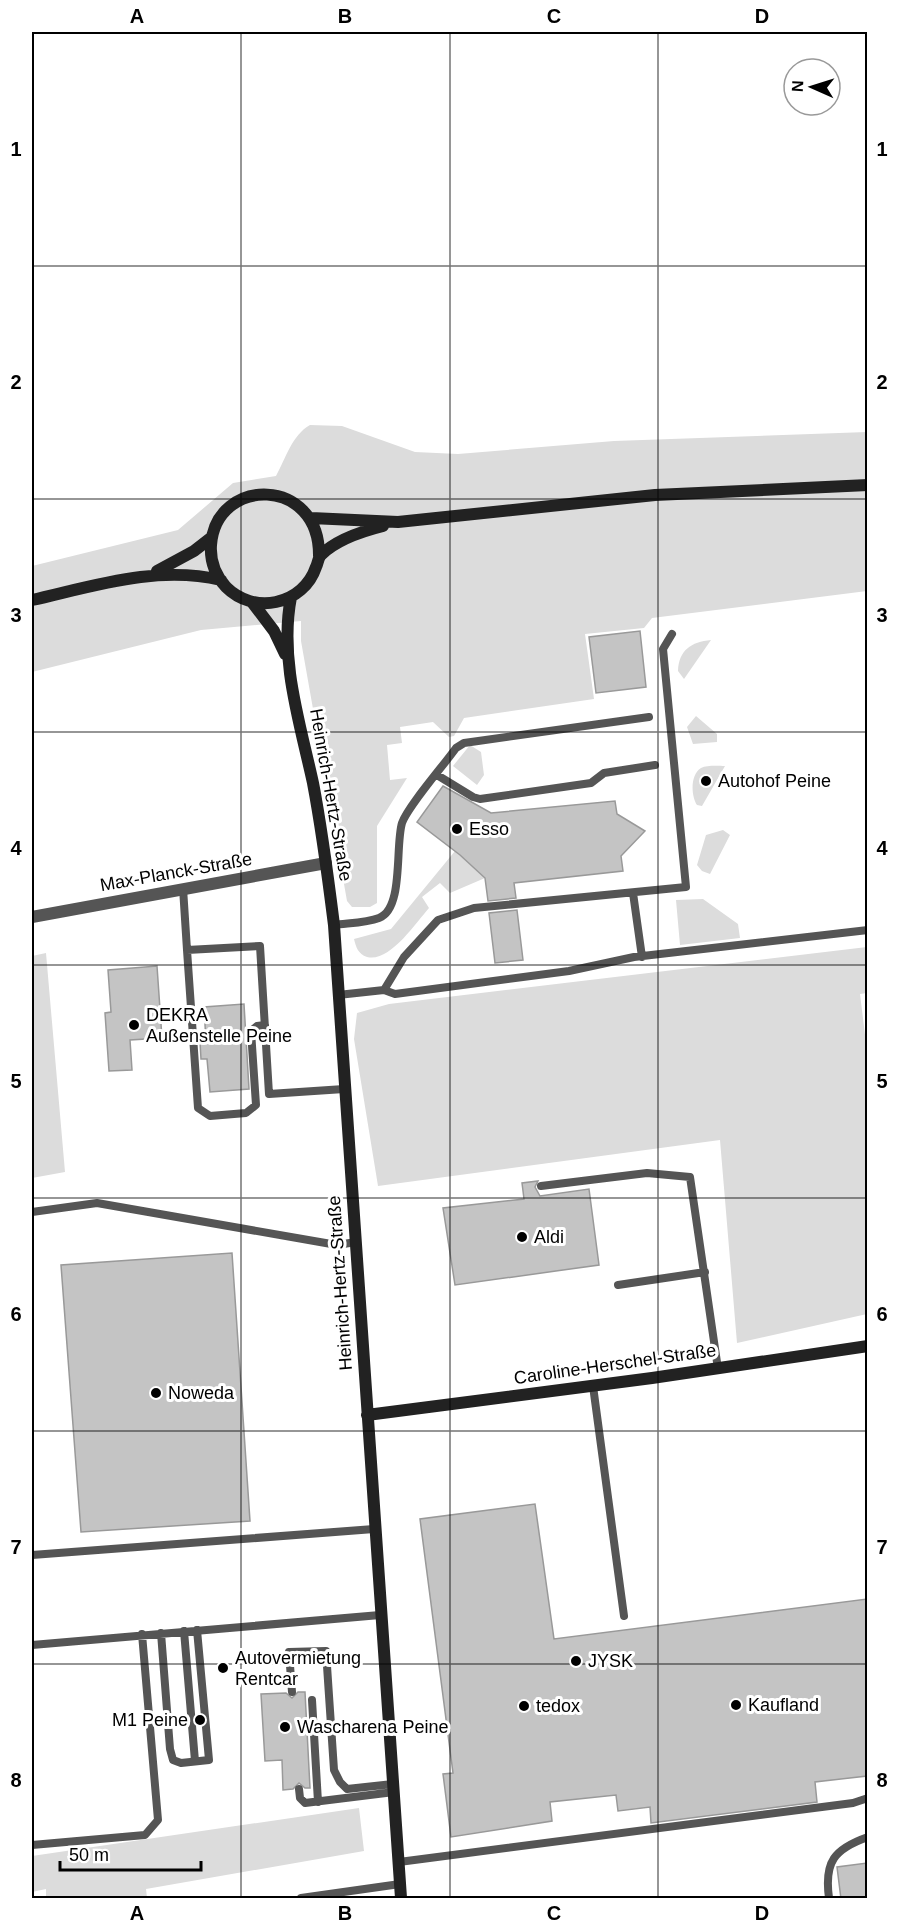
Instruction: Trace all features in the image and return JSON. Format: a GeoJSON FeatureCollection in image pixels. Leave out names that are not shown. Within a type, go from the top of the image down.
{"type":"FeatureCollection","features":[{"type":"Feature","properties":{"kind":"street"},"geometry":{"type":"LineString","coordinates":[[311,518],[398,522],[643,496],[867,485]]}},
{"type":"Feature","properties":{"kind":"street"},"geometry":{"type":"LineString","coordinates":[[137,577],[175,563],[212,537],[226,511],[237,502],[251,496],[279,496],[302,508],[311,518],[318,537],[319,556],[310,580],[291,597],[266,603],[252,602],[235,594],[221,580],[214,567],[212,537]]}},
{"type":"Feature","properties":{"kind":"street"},"geometry":{"type":"LineString","coordinates":[[319,556],[352,537],[398,522]]}},
{"type":"Feature","properties":{"kind":"street"},"geometry":{"type":"LineString","coordinates":[[32,600],[137,577],[178,573],[221,580]]}},
{"type":"Feature","properties":{"kind":"street","name":"Heinrich-Hertz-Straße"},"geometry":{"type":"LineString","coordinates":[[291,597],[286,630],[289,668],[326,863],[334,925],[401,1899]]}},
{"type":"Feature","properties":{"kind":"street","name":"Heinrich-Hertz-Straße"},"geometry":{"type":"LineString","coordinates":[[252,602],[274,631],[289,668]]}},
{"type":"Feature","properties":{"kind":"street","name":"Max-Planck-Straße"},"geometry":{"type":"LineString","coordinates":[[32,917],[326,863]]}},
{"type":"Feature","properties":{"kind":"street","name":"Caroline-Herschel-Straße"},"geometry":{"type":"LineString","coordinates":[[367,1415],[718,1369],[867,1346]]}},
{"type":"Feature","properties":{"kind":"lane"},"geometry":{"type":"LineString","coordinates":[[384,990],[404,957],[438,920],[474,908],[686,886],[663,649],[672,634]]}},
{"type":"Feature","properties":{"kind":"lane"},"geometry":{"type":"LineString","coordinates":[[334,925],[381,918],[390,908],[396,894],[398,840],[403,821],[456,748],[464,742],[649,717]]}},
{"type":"Feature","properties":{"kind":"lane"},"geometry":{"type":"LineString","coordinates":[[437,775],[480,799],[591,783],[604,773],[655,765]]}},
{"type":"Feature","properties":{"kind":"lane"},"geometry":{"type":"LineString","coordinates":[[183,888],[198,1107],[210,1116],[246,1113],[256,1105],[251,1031],[257,1026],[265,1025]]}},
{"type":"Feature","properties":{"kind":"lane"},"geometry":{"type":"LineString","coordinates":[[633,893],[642,957]]}},
{"type":"Feature","properties":{"kind":"lane"},"geometry":{"type":"LineString","coordinates":[[338,995],[384,990],[395,994],[569,971],[642,957],[867,930]]}},
{"type":"Feature","properties":{"kind":"lane"},"geometry":{"type":"LineString","coordinates":[[187,950],[260,946],[269,1094],[344,1089]]}},
{"type":"Feature","properties":{"kind":"lane"},"geometry":{"type":"LineString","coordinates":[[541,1186],[647,1173],[690,1177],[718,1369]]}},
{"type":"Feature","properties":{"kind":"lane"},"geometry":{"type":"LineString","coordinates":[[32,1212],[97,1203],[337,1245],[356,1242]]}},
{"type":"Feature","properties":{"kind":"lane"},"geometry":{"type":"LineString","coordinates":[[618,1285],[705,1272]]}},
{"type":"Feature","properties":{"kind":"lane"},"geometry":{"type":"LineString","coordinates":[[593,1386],[624,1616]]}},
{"type":"Feature","properties":{"kind":"lane"},"geometry":{"type":"LineString","coordinates":[[32,1556],[374,1529]]}},
{"type":"Feature","properties":{"kind":"lane"},"geometry":{"type":"LineString","coordinates":[[32,1645],[380,1615]]}},
{"type":"Feature","properties":{"kind":"lane"},"geometry":{"type":"LineString","coordinates":[[161,1633],[173,1760],[181,1763],[209,1760],[197,1630]]}},
{"type":"Feature","properties":{"kind":"lane"},"geometry":{"type":"LineString","coordinates":[[184,1631],[195,1761]]}},
{"type":"Feature","properties":{"kind":"lane"},"geometry":{"type":"LineString","coordinates":[[32,1845],[145,1835],[158,1820],[142,1634]]}},
{"type":"Feature","properties":{"kind":"lane"},"geometry":{"type":"LineString","coordinates":[[292,1692],[289,1652],[326,1651],[334,1770],[340,1782],[347,1789],[393,1788]]}},
{"type":"Feature","properties":{"kind":"lane"},"geometry":{"type":"LineString","coordinates":[[312,1700],[318,1802]]}},
{"type":"Feature","properties":{"kind":"lane"},"geometry":{"type":"LineString","coordinates":[[299,1789],[300,1798],[304,1803],[393,1788]]}},
{"type":"Feature","properties":{"kind":"lane"},"geometry":{"type":"LineString","coordinates":[[399,1862],[853,1803],[867,1798]]}},
{"type":"Feature","properties":{"kind":"lane"},"geometry":{"type":"LineString","coordinates":[[829,1899],[828,1868],[835,1855],[847,1844],[867,1837]]}},
{"type":"Feature","properties":{"kind":"lane"},"geometry":{"type":"LineString","coordinates":[[301,1899],[400,1884]]}},
{"type":"Feature","properties":{"kind":"shaded area"},"geometry":{"type":"Polygon","coordinates":[[[310,425],[342,426],[415,452],[458,454],[614,441],[867,432],[867,591],[652,618],[644,628],[585,634],[594,699],[464,718],[454,736],[449,737],[433,722],[400,727],[402,743],[387,745],[390,780],[407,778],[377,826],[377,903],[370,907],[352,907],[347,901],[301,641],[301,621],[201,630],[32,672],[32,566],[178,530],[233,483],[276,476],[298,435],[310,425]]]}},
{"type":"Feature","properties":{"kind":"shaded area"},"geometry":{"type":"Polygon","coordinates":[[[711,640],[684,679],[678,671],[684,652],[692,645],[711,640]]]}},
{"type":"Feature","properties":{"kind":"shaded area"},"geometry":{"type":"Polygon","coordinates":[[[696,716],[717,734],[717,742],[693,744],[687,727],[696,716]]]}},
{"type":"Feature","properties":{"kind":"shaded area"},"geometry":{"type":"Polygon","coordinates":[[[470,745],[481,752],[484,775],[477,785],[453,766],[470,745]]]}},
{"type":"Feature","properties":{"kind":"shaded area"},"geometry":{"type":"Polygon","coordinates":[[[706,766],[725,766],[702,806],[697,805],[693,780],[697,771],[706,766]]]}},
{"type":"Feature","properties":{"kind":"shaded area"},"geometry":{"type":"Polygon","coordinates":[[[723,830],[730,835],[710,874],[702,871],[697,865],[706,835],[723,830]]]}},
{"type":"Feature","properties":{"kind":"shaded area"},"geometry":{"type":"Polygon","coordinates":[[[455,851],[485,878],[450,893],[440,883],[422,897],[429,908],[401,941],[384,954],[375,957],[361,954],[354,939],[391,929],[455,851]]]}},
{"type":"Feature","properties":{"kind":"shaded area"},"geometry":{"type":"Polygon","coordinates":[[[703,899],[738,924],[740,938],[680,945],[676,900],[703,899]]]}},
{"type":"Feature","properties":{"kind":"shaded area"},"geometry":{"type":"Polygon","coordinates":[[[867,947],[867,993],[860,994],[868,1059],[867,1314],[737,1343],[720,1140],[378,1186],[354,1039],[357,1013],[389,1004],[867,947]]]}},
{"type":"Feature","properties":{"kind":"shaded area"},"geometry":{"type":"Polygon","coordinates":[[[46,953],[65,1172],[32,1178],[32,956],[46,953]]]}},
{"type":"Feature","properties":{"kind":"shaded area"},"geometry":{"type":"Polygon","coordinates":[[[359,1808],[364,1851],[146,1889],[147,1898],[46,1898],[46,1889],[32,1892],[32,1856],[359,1808]]]}},
{"type":"Feature","properties":{"kind":"building"},"geometry":{"type":"Polygon","coordinates":[[[640,631],[646,687],[596,693],[589,637],[640,631]]]}},
{"type":"Feature","properties":{"kind":"building"},"geometry":{"type":"Polygon","coordinates":[[[443,786],[491,813],[615,801],[617,814],[645,831],[621,856],[623,871],[514,883],[516,898],[488,901],[485,878],[460,855],[417,822],[443,786]]]}},
{"type":"Feature","properties":{"kind":"building"},"geometry":{"type":"Polygon","coordinates":[[[517,910],[523,960],[495,963],[489,913],[517,910]]]}},
{"type":"Feature","properties":{"kind":"building","name":"DEKRA Außenstelle Peine"},"geometry":{"type":"Polygon","coordinates":[[[157,966],[162,1038],[130,1040],[132,1070],[109,1071],[105,1013],[111,1012],[108,970],[157,966]]]}},
{"type":"Feature","properties":{"kind":"building"},"geometry":{"type":"Polygon","coordinates":[[[244,1004],[249,1089],[210,1092],[207,1059],[201,1059],[200,1042],[206,1042],[204,1007],[244,1004]]]}},
{"type":"Feature","properties":{"kind":"building","name":"Aldi"},"geometry":{"type":"Polygon","coordinates":[[[538,1181],[535,1187],[540,1196],[589,1189],[599,1265],[455,1285],[443,1208],[524,1199],[522,1183],[538,1181]]]}},
{"type":"Feature","properties":{"kind":"building","name":"Noweda"},"geometry":{"type":"Polygon","coordinates":[[[232,1253],[250,1521],[81,1532],[61,1265],[232,1253]]]}},
{"type":"Feature","properties":{"kind":"building"},"geometry":{"type":"Polygon","coordinates":[[[535,1504],[554,1639],[867,1599],[867,1776],[815,1782],[817,1802],[651,1823],[650,1807],[618,1811],[616,1795],[550,1802],[552,1821],[451,1837],[443,1774],[453,1773],[420,1519],[535,1504]]]}},
{"type":"Feature","properties":{"kind":"building","name":"Wascharena Peine"},"geometry":{"type":"Polygon","coordinates":[[[298,1692],[305,1692],[310,1788],[305,1788],[299,1783],[293,1789],[283,1790],[282,1760],[265,1761],[261,1694],[286,1693],[292,1698],[298,1692]]]}},
{"type":"Feature","properties":{"kind":"building"},"geometry":{"type":"Polygon","coordinates":[[[867,1863],[867,1899],[841,1899],[837,1867],[867,1863]]]}},
{"type":"Feature","properties":{"kind":"place","name":"Autohof Peine"},"geometry":{"type":"Point","coordinates":[706,781]}},
{"type":"Feature","properties":{"kind":"place","name":"Esso"},"geometry":{"type":"Point","coordinates":[457,829]}},
{"type":"Feature","properties":{"kind":"place","name":"DEKRA Außenstelle Peine"},"geometry":{"type":"Point","coordinates":[134,1025]}},
{"type":"Feature","properties":{"kind":"place","name":"Aldi"},"geometry":{"type":"Point","coordinates":[522,1237]}},
{"type":"Feature","properties":{"kind":"place","name":"Noweda"},"geometry":{"type":"Point","coordinates":[156,1393]}},
{"type":"Feature","properties":{"kind":"place","name":"JYSK"},"geometry":{"type":"Point","coordinates":[576,1661]}},
{"type":"Feature","properties":{"kind":"place","name":"Autovermietung Rentcar"},"geometry":{"type":"Point","coordinates":[223,1668]}},
{"type":"Feature","properties":{"kind":"place","name":"Kaufland"},"geometry":{"type":"Point","coordinates":[736,1705]}},
{"type":"Feature","properties":{"kind":"place","name":"tedox"},"geometry":{"type":"Point","coordinates":[524,1706]}},
{"type":"Feature","properties":{"kind":"place","name":"M1 Peine"},"geometry":{"type":"Point","coordinates":[200,1720]}},
{"type":"Feature","properties":{"kind":"place","name":"Wascharena Peine"},"geometry":{"type":"Point","coordinates":[285,1727]}}]}
